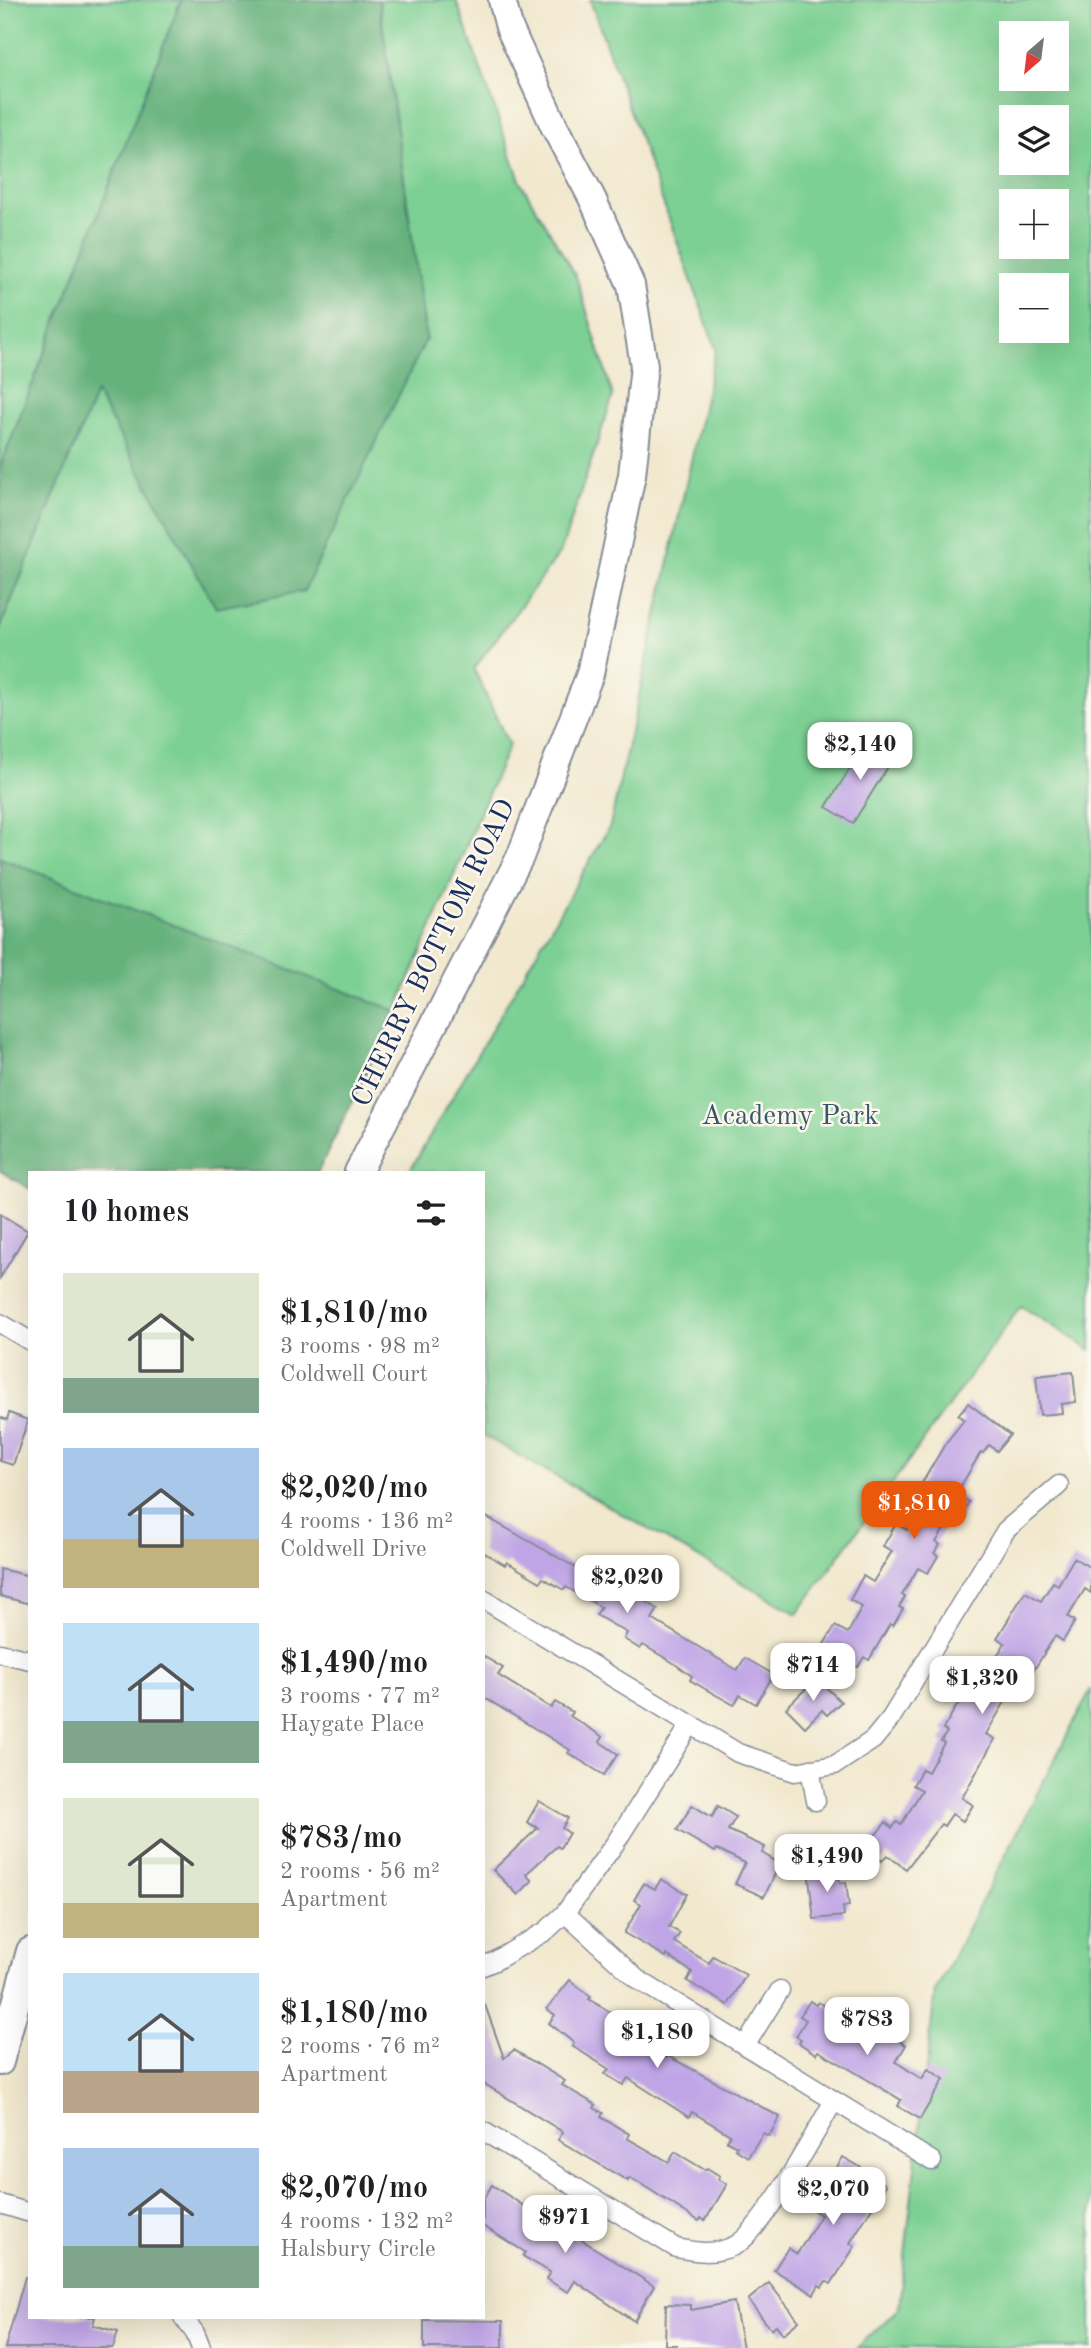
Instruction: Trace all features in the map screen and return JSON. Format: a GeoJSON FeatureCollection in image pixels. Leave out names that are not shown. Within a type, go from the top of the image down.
{"type":"FeatureCollection","features":[{"type":"Feature","properties":{"kind":"main road","name":"CHERRY BOTTOM ROAD"},"geometry":{"type":"LineString","coordinates":[[359,1171],[520,857],[590,674],[632,475],[644,366],[631,285],[509,27],[502,0]]}},
{"type":"Feature","properties":{"kind":"main road"},"geometry":{"type":"LineString","coordinates":[[0,2062],[28,1958]]}},
{"type":"Feature","properties":{"kind":"street"},"geometry":{"type":"LineString","coordinates":[[0,1323],[28,1340]]}},
{"type":"Feature","properties":{"kind":"street"},"geometry":{"type":"LineString","coordinates":[[485,1600],[738,1753],[795,1772],[835,1765],[873,1740],[891,1718],[1006,1530],[1059,1485]]}},
{"type":"Feature","properties":{"kind":"street"},"geometry":{"type":"LineString","coordinates":[[0,1653],[28,1660]]}},
{"type":"Feature","properties":{"kind":"street"},"geometry":{"type":"LineString","coordinates":[[485,1965],[545,1931],[565,1913],[616,1842],[690,1725]]}},
{"type":"Feature","properties":{"kind":"street"},"geometry":{"type":"LineString","coordinates":[[810,1769],[816,1801]]}},
{"type":"Feature","properties":{"kind":"street"},"geometry":{"type":"LineString","coordinates":[[565,1913],[637,1979],[932,2161]]}},
{"type":"Feature","properties":{"kind":"street"},"geometry":{"type":"LineString","coordinates":[[745,2046],[780,1990]]}},
{"type":"Feature","properties":{"kind":"street"},"geometry":{"type":"LineString","coordinates":[[485,2132],[676,2248],[706,2254],[735,2246],[758,2226],[834,2101]]}},
{"type":"Feature","properties":{"kind":"street"},"geometry":{"type":"LineString","coordinates":[[0,2204],[28,2212]]}},
{"type":"Feature","properties":{"kind":"street"},"geometry":{"type":"LineString","coordinates":[[184,2319],[195,2333],[201,2348]]}},
{"type":"Feature","properties":{"kind":"green space"},"geometry":{"type":"Polygon","coordinates":[[[0,0],[181,0],[0,468],[0,0]]]}},
{"type":"Feature","properties":{"kind":"green space"},"geometry":{"type":"Polygon","coordinates":[[[181,0],[379,0],[426,339],[304,591],[216,608],[96,393],[0,628],[0,468],[181,0]]]}},
{"type":"Feature","properties":{"kind":"green space"},"geometry":{"type":"Polygon","coordinates":[[[379,0],[456,0],[521,183],[576,276],[613,396],[561,551],[474,669],[509,745],[396,1011],[0,858],[0,628],[96,392],[216,607],[426,339],[379,0]]]}},
{"type":"Feature","properties":{"kind":"green space","name":"Academy Park"},"geometry":{"type":"Polygon","coordinates":[[[590,0],[1091,0],[1091,1350],[1021,1306],[797,1614],[485,1436],[485,1171],[410,1171],[610,826],[716,349],[590,0]]]}},
{"type":"Feature","properties":{"kind":"green space"},"geometry":{"type":"Polygon","coordinates":[[[0,858],[396,1011],[318,1171],[28,1171],[28,1188],[0,1171],[0,858]]]}},
{"type":"Feature","properties":{"kind":"green space"},"geometry":{"type":"Polygon","coordinates":[[[1091,1689],[1091,2348],[857,2348],[899,2308],[935,1992],[1091,1689]]]}},
{"type":"Feature","properties":{"kind":"building"},"geometry":{"type":"Polygon","coordinates":[[[867,741],[894,757],[853,823],[826,807],[867,741]]]}},
{"type":"Feature","properties":{"kind":"building"},"geometry":{"type":"Polygon","coordinates":[[[0,1214],[28,1231],[0,1278],[0,1214]]]}},
{"type":"Feature","properties":{"kind":"building"},"geometry":{"type":"Polygon","coordinates":[[[1073,1372],[1076,1402],[1061,1404],[1062,1413],[1040,1415],[1036,1376],[1073,1372]]]}},
{"type":"Feature","properties":{"kind":"building"},"geometry":{"type":"Polygon","coordinates":[[[968,1403],[1010,1435],[997,1451],[989,1445],[981,1452],[956,1494],[969,1502],[958,1521],[952,1517],[936,1542],[940,1545],[934,1553],[938,1556],[928,1573],[918,1568],[902,1595],[905,1597],[899,1607],[903,1609],[893,1626],[890,1624],[869,1660],[864,1657],[858,1667],[854,1666],[850,1672],[821,1655],[821,1649],[835,1626],[848,1633],[862,1607],[850,1600],[863,1576],[873,1582],[892,1551],[883,1546],[896,1524],[907,1530],[925,1501],[915,1495],[945,1444],[964,1420],[958,1415],[968,1403]]]}},
{"type":"Feature","properties":{"kind":"building"},"geometry":{"type":"Polygon","coordinates":[[[9,1413],[28,1420],[13,1465],[0,1461],[0,1417],[7,1420],[9,1413]]]}},
{"type":"Feature","properties":{"kind":"building"},"geometry":{"type":"Polygon","coordinates":[[[485,1516],[596,1579],[600,1572],[608,1577],[612,1570],[636,1584],[631,1592],[658,1609],[652,1619],[737,1670],[745,1658],[771,1673],[771,1679],[756,1704],[740,1695],[734,1705],[690,1680],[692,1676],[672,1662],[643,1645],[640,1649],[624,1639],[627,1633],[596,1615],[601,1607],[566,1587],[564,1590],[543,1578],[540,1582],[507,1562],[505,1565],[485,1553],[485,1516]]]}},
{"type":"Feature","properties":{"kind":"building"},"geometry":{"type":"Polygon","coordinates":[[[1074,1558],[1091,1568],[1091,1593],[1085,1589],[1068,1617],[1075,1621],[1063,1641],[1055,1636],[1034,1670],[1026,1666],[986,1734],[995,1739],[962,1798],[973,1805],[963,1821],[952,1814],[906,1869],[887,1855],[882,1861],[865,1848],[886,1822],[892,1828],[897,1822],[901,1825],[922,1790],[913,1785],[922,1769],[928,1772],[944,1743],[941,1741],[947,1732],[943,1729],[971,1682],[966,1680],[977,1662],[989,1669],[1005,1643],[997,1638],[1025,1592],[1041,1601],[1053,1582],[1058,1585],[1074,1558]]]}},
{"type":"Feature","properties":{"kind":"building"},"geometry":{"type":"Polygon","coordinates":[[[0,1569],[28,1576],[28,1603],[0,1596],[0,1569]]]}},
{"type":"Feature","properties":{"kind":"building"},"geometry":{"type":"Polygon","coordinates":[[[485,1657],[503,1668],[498,1675],[551,1708],[555,1702],[572,1712],[570,1716],[603,1737],[600,1742],[618,1754],[604,1775],[568,1753],[570,1750],[485,1698],[485,1657]]]}},
{"type":"Feature","properties":{"kind":"building"},"geometry":{"type":"Polygon","coordinates":[[[817,1678],[841,1702],[827,1715],[822,1710],[805,1727],[786,1708],[817,1678]]]}},
{"type":"Feature","properties":{"kind":"building"},"geometry":{"type":"Polygon","coordinates":[[[539,1801],[568,1818],[562,1828],[569,1833],[560,1848],[557,1846],[526,1874],[532,1881],[518,1895],[493,1870],[538,1828],[527,1822],[539,1801]]]}},
{"type":"Feature","properties":{"kind":"building"},"geometry":{"type":"Polygon","coordinates":[[[692,1805],[712,1817],[718,1806],[736,1817],[728,1830],[765,1847],[762,1853],[780,1864],[764,1897],[735,1884],[745,1863],[717,1849],[715,1852],[677,1830],[692,1805]]]}},
{"type":"Feature","properties":{"kind":"building"},"geometry":{"type":"Polygon","coordinates":[[[829,1867],[830,1879],[839,1878],[840,1883],[846,1882],[849,1906],[843,1907],[844,1916],[814,1919],[808,1870],[829,1867]]]}},
{"type":"Feature","properties":{"kind":"building"},"geometry":{"type":"Polygon","coordinates":[[[661,1879],[687,1894],[669,1927],[680,1933],[674,1942],[709,1963],[713,1956],[746,1975],[728,2005],[687,1981],[692,1972],[667,1955],[666,1957],[624,1933],[641,1904],[634,1900],[644,1883],[655,1889],[661,1879]]]}},
{"type":"Feature","properties":{"kind":"building"},"geometry":{"type":"Polygon","coordinates":[[[570,1980],[591,1997],[589,1999],[619,2018],[615,2025],[667,2058],[668,2056],[780,2117],[769,2136],[763,2133],[748,2157],[727,2141],[730,2135],[692,2112],[689,2117],[628,2078],[623,2085],[605,2074],[609,2069],[572,2046],[574,2043],[549,2023],[555,2015],[547,2009],[570,1980]]]}},
{"type":"Feature","properties":{"kind":"building"},"geometry":{"type":"Polygon","coordinates":[[[810,2001],[826,2007],[829,2003],[843,2013],[840,2017],[879,2041],[882,2036],[906,2045],[896,2062],[922,2079],[928,2069],[944,2079],[920,2119],[898,2106],[901,2100],[818,2051],[816,2054],[799,2043],[801,2040],[796,2036],[806,2020],[800,2016],[810,2001]]]}},
{"type":"Feature","properties":{"kind":"building"},"geometry":{"type":"Polygon","coordinates":[[[485,2005],[504,2058],[514,2050],[565,2081],[562,2085],[596,2105],[594,2108],[603,2113],[601,2117],[629,2134],[627,2138],[669,2162],[675,2152],[720,2176],[718,2179],[727,2184],[705,2221],[701,2218],[699,2221],[641,2184],[629,2178],[628,2181],[558,2140],[563,2132],[485,2084],[485,2005]]]}},
{"type":"Feature","properties":{"kind":"building"},"geometry":{"type":"Polygon","coordinates":[[[843,2157],[881,2179],[886,2185],[850,2243],[855,2246],[831,2284],[826,2281],[822,2287],[819,2285],[814,2294],[774,2270],[788,2248],[797,2254],[821,2215],[808,2207],[822,2184],[826,2186],[843,2157]]]}},
{"type":"Feature","properties":{"kind":"building"},"geometry":{"type":"Polygon","coordinates":[[[492,2185],[533,2212],[532,2214],[576,2239],[577,2237],[654,2286],[634,2321],[575,2281],[568,2292],[546,2279],[550,2272],[523,2256],[525,2252],[485,2227],[485,2197],[492,2185]]]}},
{"type":"Feature","properties":{"kind":"building"},"geometry":{"type":"Polygon","coordinates":[[[25,2277],[28,2278],[28,2319],[94,2319],[93,2325],[118,2332],[113,2348],[5,2348],[25,2277]]]}},
{"type":"Feature","properties":{"kind":"building"},"geometry":{"type":"Polygon","coordinates":[[[769,2283],[799,2321],[783,2334],[776,2325],[771,2329],[748,2300],[769,2283]]]}},
{"type":"Feature","properties":{"kind":"building"},"geometry":{"type":"Polygon","coordinates":[[[734,2302],[743,2348],[677,2348],[677,2345],[665,2345],[666,2304],[691,2305],[691,2310],[734,2302]]]}},
{"type":"Feature","properties":{"kind":"building"},"geometry":{"type":"Polygon","coordinates":[[[424,2320],[503,2321],[503,2348],[424,2348],[424,2320]]]}}]}
